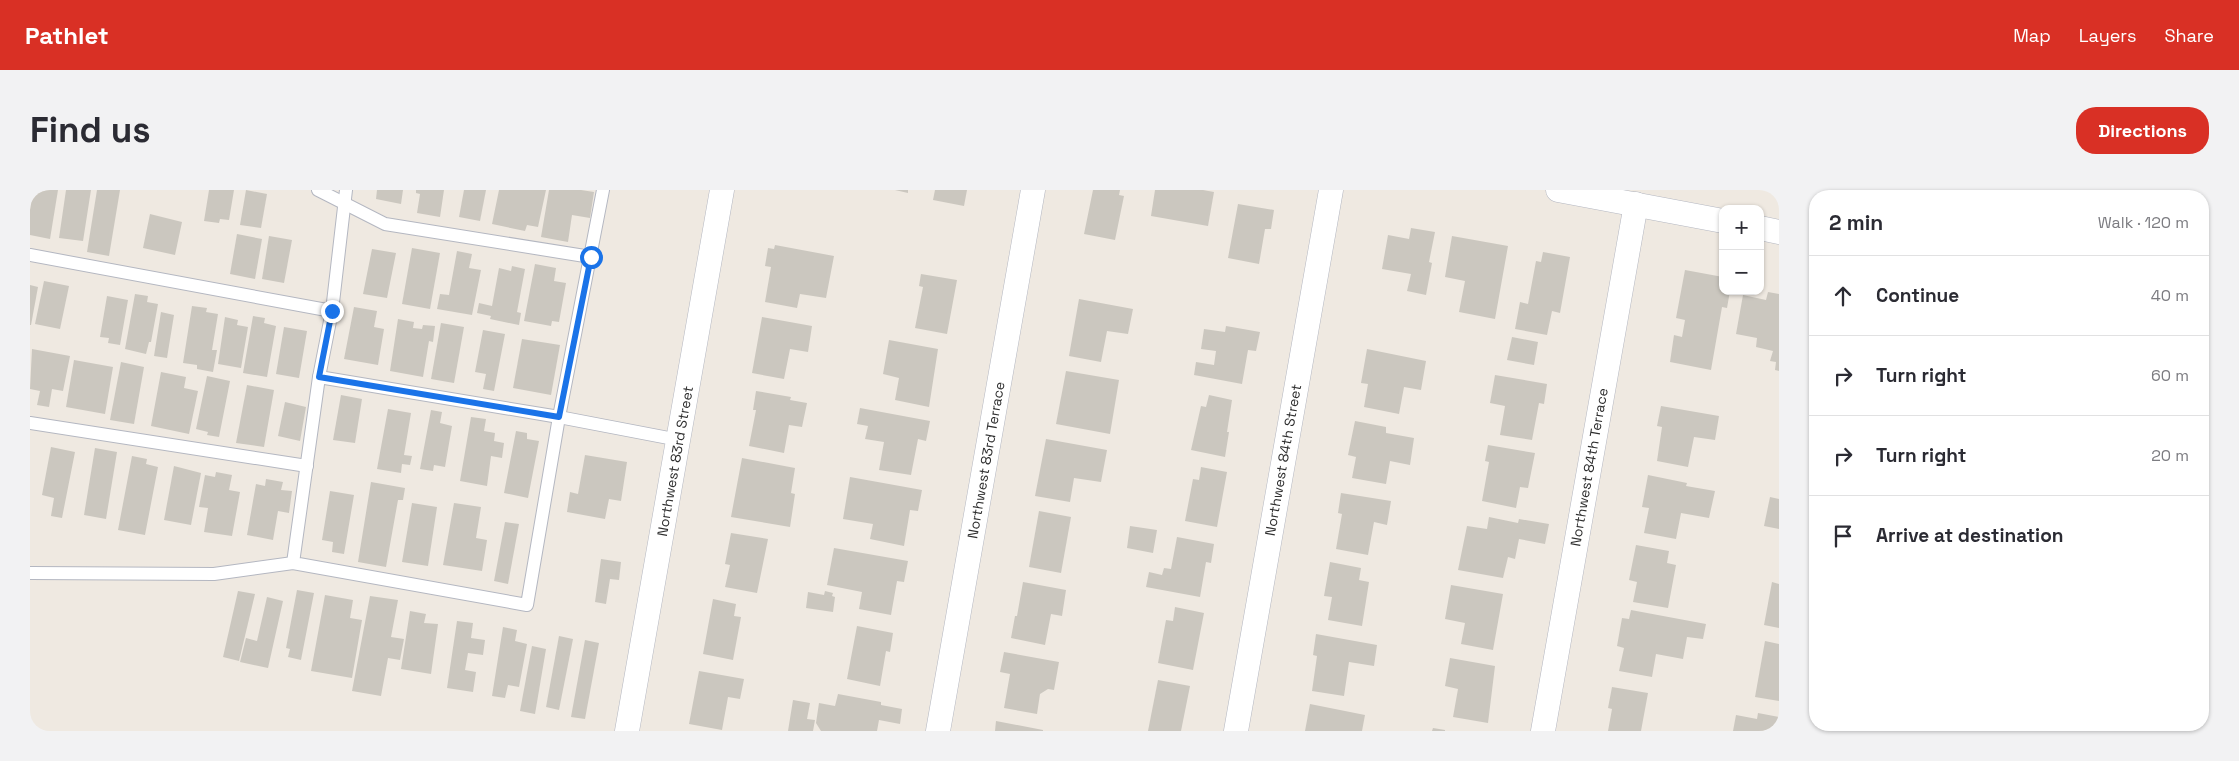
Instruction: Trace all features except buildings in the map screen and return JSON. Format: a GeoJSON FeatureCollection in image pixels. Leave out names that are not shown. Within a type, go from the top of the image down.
{"type":"FeatureCollection","features":[{"type":"Feature","properties":{"kind":"street","name":"Northwest 83rd Street"},"geometry":{"type":"LineString","coordinates":[[627,731],[722,190]]}},
{"type":"Feature","properties":{"kind":"street","name":"Northwest 83rd Terrace"},"geometry":{"type":"LineString","coordinates":[[938,731],[1033,190]]}},
{"type":"Feature","properties":{"kind":"street","name":"Northwest 84th Street"},"geometry":{"type":"LineString","coordinates":[[1236,731],[1331,190]]}},
{"type":"Feature","properties":{"kind":"street"},"geometry":{"type":"LineString","coordinates":[[1558,190],[1719,219]]}},
{"type":"Feature","properties":{"kind":"street","name":"Northwest 84th Terrace"},"geometry":{"type":"LineString","coordinates":[[1543,731],[1636,204]]}},
{"type":"Feature","properties":{"kind":"street"},"geometry":{"type":"LineString","coordinates":[[1764,229],[1779,232]]}},
{"type":"Feature","properties":{"kind":"lane"},"geometry":{"type":"LineString","coordinates":[[318,190],[385,224],[591,257]]}},
{"type":"Feature","properties":{"kind":"lane"},"geometry":{"type":"LineString","coordinates":[[293,563],[319,377],[332,311],[346,190]]}},
{"type":"Feature","properties":{"kind":"lane"},"geometry":{"type":"LineString","coordinates":[[30,573],[214,574],[293,563],[527,605],[559,417],[603,190]]}},
{"type":"Feature","properties":{"kind":"lane"},"geometry":{"type":"LineString","coordinates":[[30,255],[332,311]]}},
{"type":"Feature","properties":{"kind":"lane"},"geometry":{"type":"LineString","coordinates":[[319,377],[559,417],[679,440]]}},
{"type":"Feature","properties":{"kind":"lane"},"geometry":{"type":"LineString","coordinates":[[30,423],[307,466]]}},
{"type":"Feature","properties":{"kind":"route"},"geometry":{"type":"LineString","coordinates":[[332,311],[319,377],[559,417],[591,257]]}}]}
